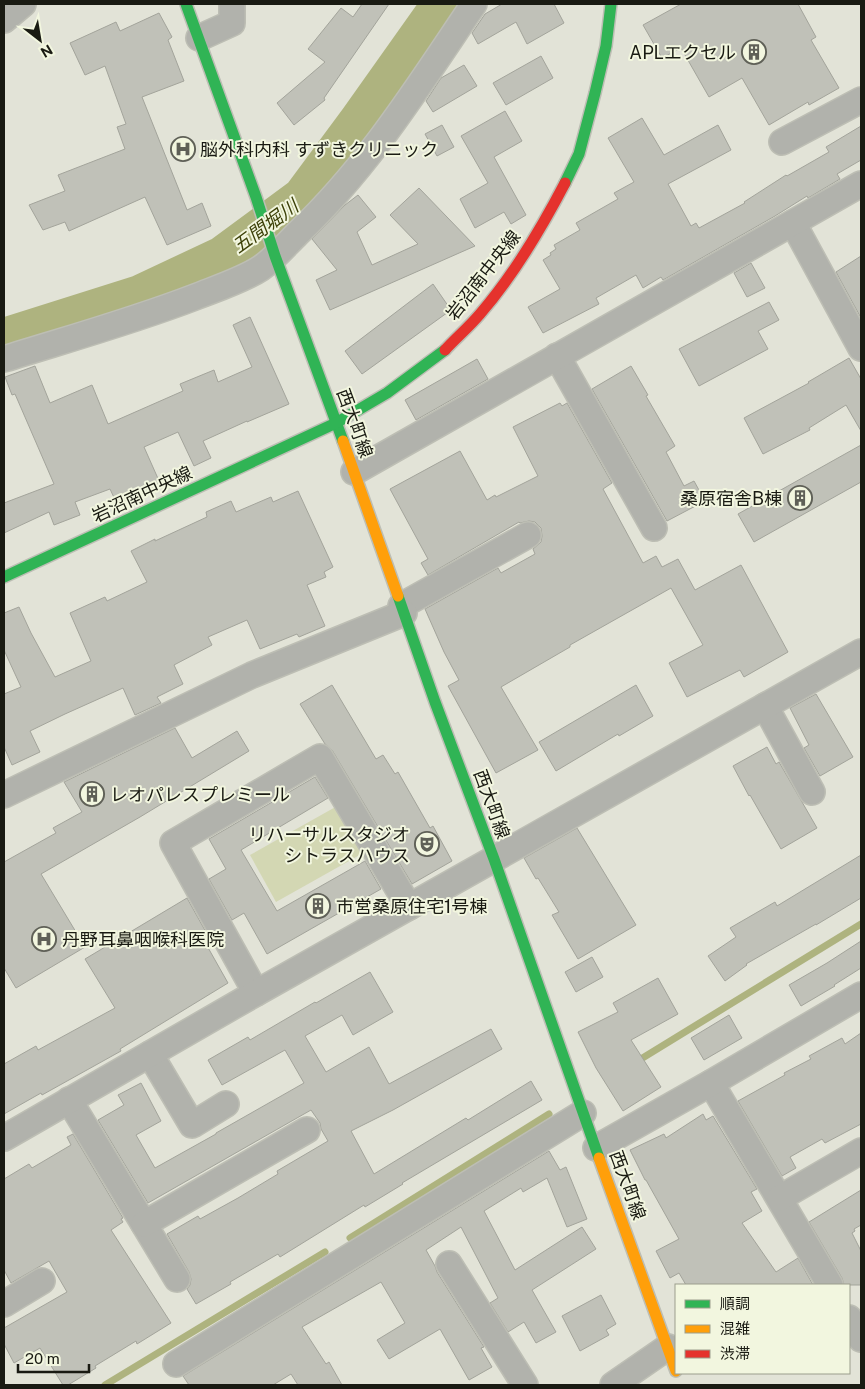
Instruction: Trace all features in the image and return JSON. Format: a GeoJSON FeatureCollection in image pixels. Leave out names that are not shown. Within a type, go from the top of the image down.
{"type":"FeatureCollection","features":[{"type":"Feature","properties":{"kind":"street"},"geometry":{"type":"LineString","coordinates":[[4,20],[23,4]]}},
{"type":"Feature","properties":{"kind":"street"},"geometry":{"type":"LineString","coordinates":[[186,4],[199,38],[232,23],[232,4]]}},
{"type":"Feature","properties":{"kind":"street"},"geometry":{"type":"LineString","coordinates":[[4,358],[162,310],[223,286],[260,268],[318,214],[349,181],[384,137],[474,4]]}},
{"type":"Feature","properties":{"kind":"street","name":"岩沼南中央線"},"geometry":{"type":"LineString","coordinates":[[4,577],[336,423],[388,393],[442,353],[480,314],[516,267],[548,216],[579,154],[606,46],[611,4]]}},
{"type":"Feature","properties":{"kind":"street","name":"西大町線"},"geometry":{"type":"LineString","coordinates":[[199,38],[274,253],[435,702],[494,860],[675,1368]]}},
{"type":"Feature","properties":{"kind":"street"},"geometry":{"type":"LineString","coordinates":[[782,142],[861,100]]}},
{"type":"Feature","properties":{"kind":"street"},"geometry":{"type":"LineString","coordinates":[[354,472],[793,223],[858,193]]}},
{"type":"Feature","properties":{"kind":"street"},"geometry":{"type":"LineString","coordinates":[[793,223],[861,348]]}},
{"type":"Feature","properties":{"kind":"street"},"geometry":{"type":"LineString","coordinates":[[558,356],[654,528]]}},
{"type":"Feature","properties":{"kind":"street"},"geometry":{"type":"LineString","coordinates":[[4,795],[252,675],[402,609],[528,535]]}},
{"type":"Feature","properties":{"kind":"street"},"geometry":{"type":"LineString","coordinates":[[4,1138],[256,993],[861,652]]}},
{"type":"Feature","properties":{"kind":"street"},"geometry":{"type":"LineString","coordinates":[[765,706],[812,792]]}},
{"type":"Feature","properties":{"kind":"street"},"geometry":{"type":"LineString","coordinates":[[256,993],[173,843],[320,757],[409,907]]}},
{"type":"Feature","properties":{"kind":"street"},"geometry":{"type":"LineString","coordinates":[[596,1148],[711,1084],[861,995]]}},
{"type":"Feature","properties":{"kind":"street"},"geometry":{"type":"LineString","coordinates":[[150,1054],[192,1125],[226,1104]]}},
{"type":"Feature","properties":{"kind":"street"},"geometry":{"type":"LineString","coordinates":[[711,1084],[829,1284]]}},
{"type":"Feature","properties":{"kind":"street"},"geometry":{"type":"LineString","coordinates":[[69,1100],[177,1279]]}},
{"type":"Feature","properties":{"kind":"street"},"geometry":{"type":"LineString","coordinates":[[176,1364],[583,1113]]}},
{"type":"Feature","properties":{"kind":"street"},"geometry":{"type":"LineString","coordinates":[[144,1224],[307,1130]]}},
{"type":"Feature","properties":{"kind":"street"},"geometry":{"type":"LineString","coordinates":[[780,1198],[861,1151]]}},
{"type":"Feature","properties":{"kind":"street"},"geometry":{"type":"LineString","coordinates":[[448,1264],[525,1385]]}},
{"type":"Feature","properties":{"kind":"street"},"geometry":{"type":"LineString","coordinates":[[4,1304],[42,1280]]}},
{"type":"Feature","properties":{"kind":"street"},"geometry":{"type":"LineString","coordinates":[[613,1385],[668,1347]]}},
{"type":"Feature","properties":{"kind":"green space"},"geometry":{"type":"Polygon","coordinates":[[[339,805],[365,852],[276,902],[250,855],[339,805]]]}},
{"type":"Feature","properties":{"kind":"building"},"geometry":{"type":"Polygon","coordinates":[[[362,4],[389,4],[324,98],[325,100],[294,125],[277,103],[325,62],[308,49],[341,8],[353,17],[362,4]]]}},
{"type":"Feature","properties":{"kind":"building"},"geometry":{"type":"Polygon","coordinates":[[[502,4],[554,4],[564,23],[527,44],[516,22],[478,44],[472,33],[485,14],[502,4]]]}},
{"type":"Feature","properties":{"kind":"building"},"geometry":{"type":"Polygon","coordinates":[[[681,4],[798,4],[816,37],[811,40],[839,88],[809,105],[808,102],[769,125],[742,78],[709,97],[681,48],[662,58],[643,25],[681,4]]]}},
{"type":"Feature","properties":{"kind":"building"},"geometry":{"type":"Polygon","coordinates":[[[159,13],[172,37],[168,40],[184,81],[142,97],[187,210],[202,203],[211,226],[167,245],[145,197],[69,231],[65,222],[43,230],[29,205],[65,191],[58,175],[125,149],[117,127],[126,124],[105,66],[85,75],[70,43],[116,22],[120,31],[159,13]]]}},
{"type":"Feature","properties":{"kind":"building"},"geometry":{"type":"Polygon","coordinates":[[[541,56],[553,78],[506,105],[493,83],[541,56]]]}},
{"type":"Feature","properties":{"kind":"building"},"geometry":{"type":"Polygon","coordinates":[[[464,65],[477,86],[433,112],[426,101],[441,78],[464,65]]]}},
{"type":"Feature","properties":{"kind":"building"},"geometry":{"type":"Polygon","coordinates":[[[505,111],[522,141],[494,157],[526,215],[511,224],[504,212],[475,228],[460,199],[488,183],[461,136],[505,111]]]}},
{"type":"Feature","properties":{"kind":"building"},"geometry":{"type":"Polygon","coordinates":[[[642,118],[664,155],[718,125],[731,150],[668,184],[691,226],[696,223],[699,228],[745,203],[786,175],[829,152],[826,147],[861,126],[861,160],[837,174],[840,179],[808,198],[807,196],[663,280],[661,277],[643,288],[636,275],[596,298],[599,304],[543,333],[528,307],[560,289],[543,260],[556,249],[554,245],[580,230],[576,223],[618,199],[614,193],[634,182],[608,138],[642,118]]]}},
{"type":"Feature","properties":{"kind":"building"},"geometry":{"type":"Polygon","coordinates":[[[442,125],[454,147],[437,156],[425,134],[442,125]]]}},
{"type":"Feature","properties":{"kind":"building"},"geometry":{"type":"Polygon","coordinates":[[[419,188],[475,246],[330,310],[316,280],[337,270],[312,239],[345,205],[358,195],[376,217],[357,232],[372,265],[418,244],[390,215],[419,188]]]}},
{"type":"Feature","properties":{"kind":"building"},"geometry":{"type":"Polygon","coordinates":[[[861,256],[861,318],[836,272],[861,256]]]}},
{"type":"Feature","properties":{"kind":"building"},"geometry":{"type":"Polygon","coordinates":[[[751,263],[765,288],[747,297],[734,273],[751,263]]]}},
{"type":"Feature","properties":{"kind":"building"},"geometry":{"type":"Polygon","coordinates":[[[433,284],[451,310],[362,374],[345,351],[433,284]]]}},
{"type":"Feature","properties":{"kind":"building"},"geometry":{"type":"Polygon","coordinates":[[[769,302],[779,320],[758,331],[768,349],[699,386],[679,349],[769,302]]]}},
{"type":"Feature","properties":{"kind":"building"},"geometry":{"type":"Polygon","coordinates":[[[250,317],[289,404],[203,441],[211,458],[194,466],[178,432],[144,447],[160,483],[117,504],[110,489],[75,502],[80,515],[54,525],[49,512],[4,533],[4,503],[54,484],[15,394],[12,395],[5,377],[35,366],[50,403],[92,385],[108,424],[183,391],[180,384],[214,370],[218,382],[252,367],[233,325],[250,317]]]}},
{"type":"Feature","properties":{"kind":"building"},"geometry":{"type":"Polygon","coordinates":[[[849,358],[861,379],[861,431],[846,405],[809,428],[810,430],[763,454],[744,418],[809,383],[849,358]]]}},
{"type":"Feature","properties":{"kind":"building"},"geometry":{"type":"Polygon","coordinates":[[[477,359],[488,379],[416,420],[405,400],[477,359]]]}},
{"type":"Feature","properties":{"kind":"building"},"geometry":{"type":"Polygon","coordinates":[[[631,366],[675,446],[666,452],[684,486],[694,481],[705,501],[667,521],[592,389],[631,366]]]}},
{"type":"Feature","properties":{"kind":"building"},"geometry":{"type":"Polygon","coordinates":[[[560,403],[562,406],[567,403],[612,483],[603,489],[643,563],[656,556],[662,567],[678,559],[695,590],[741,565],[788,652],[744,677],[740,670],[687,697],[669,663],[703,645],[671,588],[570,645],[570,647],[501,687],[538,750],[496,773],[448,686],[459,680],[425,609],[498,568],[501,573],[535,554],[533,549],[541,542],[541,528],[535,522],[519,522],[428,575],[421,563],[428,559],[390,489],[460,451],[487,500],[538,476],[513,427],[560,403]]]}},
{"type":"Feature","properties":{"kind":"building","name":"桑原宿舎B棟"},"geometry":{"type":"Polygon","coordinates":[[[861,445],[861,482],[754,542],[738,514],[861,445]]]}},
{"type":"Feature","properties":{"kind":"building"},"geometry":{"type":"Polygon","coordinates":[[[298,491],[333,567],[324,572],[326,577],[307,585],[325,626],[299,637],[297,634],[260,649],[247,620],[208,637],[212,645],[174,665],[183,684],[157,697],[161,703],[135,715],[123,688],[30,731],[40,752],[12,765],[4,747],[4,694],[21,687],[4,650],[4,613],[19,607],[55,677],[91,661],[70,613],[105,597],[107,601],[147,582],[131,551],[207,517],[206,512],[231,501],[236,512],[271,497],[273,502],[298,491]]]}},
{"type":"Feature","properties":{"kind":"building"},"geometry":{"type":"Polygon","coordinates":[[[332,685],[376,759],[383,755],[395,774],[398,772],[430,828],[433,826],[452,861],[412,884],[332,750],[325,744],[300,704],[332,685]]]}},
{"type":"Feature","properties":{"kind":"building"},"geometry":{"type":"Polygon","coordinates":[[[636,685],[653,716],[619,736],[618,734],[556,771],[539,742],[636,685]]]}},
{"type":"Feature","properties":{"kind":"building"},"geometry":{"type":"Polygon","coordinates":[[[816,694],[853,757],[820,776],[804,748],[809,745],[790,708],[816,694]]]}},
{"type":"Feature","properties":{"kind":"building"},"geometry":{"type":"Polygon","coordinates":[[[175,728],[192,758],[237,731],[249,751],[41,874],[85,947],[16,988],[4,968],[4,862],[56,833],[53,828],[82,812],[64,782],[175,728]]]}},
{"type":"Feature","properties":{"kind":"building"},"geometry":{"type":"Polygon","coordinates":[[[767,747],[776,764],[779,762],[817,828],[781,849],[733,766],[767,747]]]}},
{"type":"Feature","properties":{"kind":"building"},"geometry":{"type":"Polygon","coordinates":[[[315,777],[328,798],[241,850],[277,911],[365,861],[381,889],[267,954],[244,913],[232,920],[209,879],[226,869],[209,839],[315,777]]]}},
{"type":"Feature","properties":{"kind":"building"},"geometry":{"type":"Polygon","coordinates":[[[577,828],[636,925],[578,959],[552,915],[559,912],[524,858],[577,828]]]}},
{"type":"Feature","properties":{"kind":"building"},"geometry":{"type":"Polygon","coordinates":[[[861,855],[861,898],[746,964],[725,981],[708,956],[736,937],[730,928],[775,902],[777,906],[861,855]]]}},
{"type":"Feature","properties":{"kind":"building"},"geometry":{"type":"Polygon","coordinates":[[[187,898],[207,934],[202,937],[228,983],[120,1049],[121,1051],[4,1114],[4,1064],[36,1046],[38,1050],[115,1008],[85,959],[187,898]]]}},
{"type":"Feature","properties":{"kind":"building"},"geometry":{"type":"Polygon","coordinates":[[[861,941],[861,968],[801,1006],[789,985],[861,941]]]}},
{"type":"Feature","properties":{"kind":"building"},"geometry":{"type":"Polygon","coordinates":[[[592,957],[603,977],[576,992],[565,972],[592,957]]]}},
{"type":"Feature","properties":{"kind":"building"},"geometry":{"type":"Polygon","coordinates":[[[370,972],[393,1012],[353,1035],[342,1015],[305,1036],[326,1072],[369,1047],[389,1084],[491,1029],[502,1049],[393,1110],[351,1131],[374,1174],[531,1081],[542,1100],[365,1207],[364,1205],[280,1257],[278,1254],[196,1304],[187,1289],[191,1279],[189,1272],[167,1234],[198,1216],[200,1219],[238,1198],[278,1174],[277,1171],[328,1141],[321,1129],[320,1123],[311,1110],[148,1203],[98,1120],[124,1105],[118,1095],[141,1083],[161,1121],[136,1135],[155,1168],[304,1083],[285,1050],[222,1085],[208,1060],[248,1037],[250,1040],[370,972]]]}},
{"type":"Feature","properties":{"kind":"building"},"geometry":{"type":"Polygon","coordinates":[[[658,978],[678,1014],[631,1040],[661,1087],[623,1111],[596,1068],[578,1032],[618,1012],[613,1003],[658,978]]]}},
{"type":"Feature","properties":{"kind":"building"},"geometry":{"type":"Polygon","coordinates":[[[729,1015],[742,1038],[704,1060],[691,1038],[729,1015]]]}},
{"type":"Feature","properties":{"kind":"building"},"geometry":{"type":"Polygon","coordinates":[[[861,1033],[861,1124],[825,1143],[822,1139],[790,1157],[796,1168],[782,1176],[738,1101],[811,1059],[809,1056],[842,1038],[845,1044],[861,1033]]]}},
{"type":"Feature","properties":{"kind":"building"},"geometry":{"type":"Polygon","coordinates":[[[703,1114],[706,1120],[713,1116],[757,1189],[751,1192],[762,1211],[742,1223],[776,1272],[798,1258],[812,1284],[685,1284],[679,1273],[670,1278],[656,1251],[679,1239],[630,1150],[664,1134],[666,1138],[703,1114]]]}},
{"type":"Feature","properties":{"kind":"building"},"geometry":{"type":"Polygon","coordinates":[[[73,1134],[123,1218],[121,1219],[123,1222],[111,1230],[171,1323],[137,1344],[136,1341],[68,1385],[63,1385],[40,1348],[14,1363],[4,1344],[4,1328],[67,1292],[49,1261],[11,1283],[4,1270],[4,1179],[29,1164],[32,1168],[71,1145],[67,1137],[73,1134]]]}},
{"type":"Feature","properties":{"kind":"building"},"geometry":{"type":"Polygon","coordinates":[[[549,1151],[560,1170],[566,1167],[587,1219],[567,1227],[547,1178],[523,1192],[521,1188],[484,1211],[515,1270],[582,1227],[596,1249],[532,1290],[556,1332],[536,1343],[524,1322],[508,1332],[490,1303],[498,1298],[461,1227],[426,1250],[437,1272],[484,1347],[481,1348],[492,1367],[469,1380],[440,1329],[389,1359],[377,1340],[405,1323],[381,1282],[302,1327],[326,1364],[329,1362],[342,1385],[298,1385],[291,1374],[273,1385],[189,1385],[183,1376],[549,1151]]]}},
{"type":"Feature","properties":{"kind":"building"},"geometry":{"type":"Polygon","coordinates":[[[861,1190],[861,1225],[854,1229],[855,1231],[852,1233],[861,1251],[861,1285],[844,1284],[809,1222],[861,1190]]]}},
{"type":"Feature","properties":{"kind":"building"},"geometry":{"type":"Polygon","coordinates":[[[601,1295],[616,1324],[606,1330],[609,1335],[580,1351],[562,1316],[601,1295]]]}},
{"type":"Feature","properties":{"kind":"waterway","name":"五間堀川"},"geometry":{"type":"LineString","coordinates":[[4,339],[140,296],[223,257],[303,198],[443,4]]}},
{"type":"Feature","properties":{"kind":"waterway"},"geometry":{"type":"LineString","coordinates":[[636,1062],[861,924]]}},
{"type":"Feature","properties":{"kind":"waterway"},"geometry":{"type":"LineString","coordinates":[[350,1238],[549,1114]]}},
{"type":"Feature","properties":{"kind":"waterway"},"geometry":{"type":"LineString","coordinates":[[105,1385],[325,1252]]}},
{"type":"Feature","properties":{"kind":"traffic: fast"},"geometry":{"type":"LineString","coordinates":[[186,4],[343,441]]}},
{"type":"Feature","properties":{"kind":"traffic: fast"},"geometry":{"type":"LineString","coordinates":[[565,183],[579,154],[595,93],[606,46],[611,4]]}},
{"type":"Feature","properties":{"kind":"traffic: fast"},"geometry":{"type":"LineString","coordinates":[[4,577],[336,423],[387,393],[445,350]]}},
{"type":"Feature","properties":{"kind":"traffic: fast"},"geometry":{"type":"LineString","coordinates":[[398,596],[435,702],[494,859],[599,1158]]}},
{"type":"Feature","properties":{"kind":"traffic: slow"},"geometry":{"type":"LineString","coordinates":[[343,441],[398,596]]}},
{"type":"Feature","properties":{"kind":"traffic: slow"},"geometry":{"type":"LineString","coordinates":[[599,1158],[675,1368]]}},
{"type":"Feature","properties":{"kind":"traffic: jam"},"geometry":{"type":"LineString","coordinates":[[445,350],[476,319],[516,268],[565,183]]}},
{"type":"Feature","properties":{"kind":"place","name":"APLエクセル"},"geometry":{"type":"Point","coordinates":[754,52]}},
{"type":"Feature","properties":{"kind":"place","name":"脳外科内科 すずきクリニック"},"geometry":{"type":"Point","coordinates":[183,149]}},
{"type":"Feature","properties":{"kind":"place","name":"桑原宿舎B棟"},"geometry":{"type":"Point","coordinates":[800,498]}},
{"type":"Feature","properties":{"kind":"place","name":"レオパレスプレミール"},"geometry":{"type":"Point","coordinates":[92,794]}},
{"type":"Feature","properties":{"kind":"place","name":"リハーサルスタジオ シトラスハウス"},"geometry":{"type":"Point","coordinates":[427,844]}},
{"type":"Feature","properties":{"kind":"place","name":"市営桑原住宅1号棟"},"geometry":{"type":"Point","coordinates":[318,906]}},
{"type":"Feature","properties":{"kind":"place","name":"丹野耳鼻咽喉科医院"},"geometry":{"type":"Point","coordinates":[44,939]}}]}
